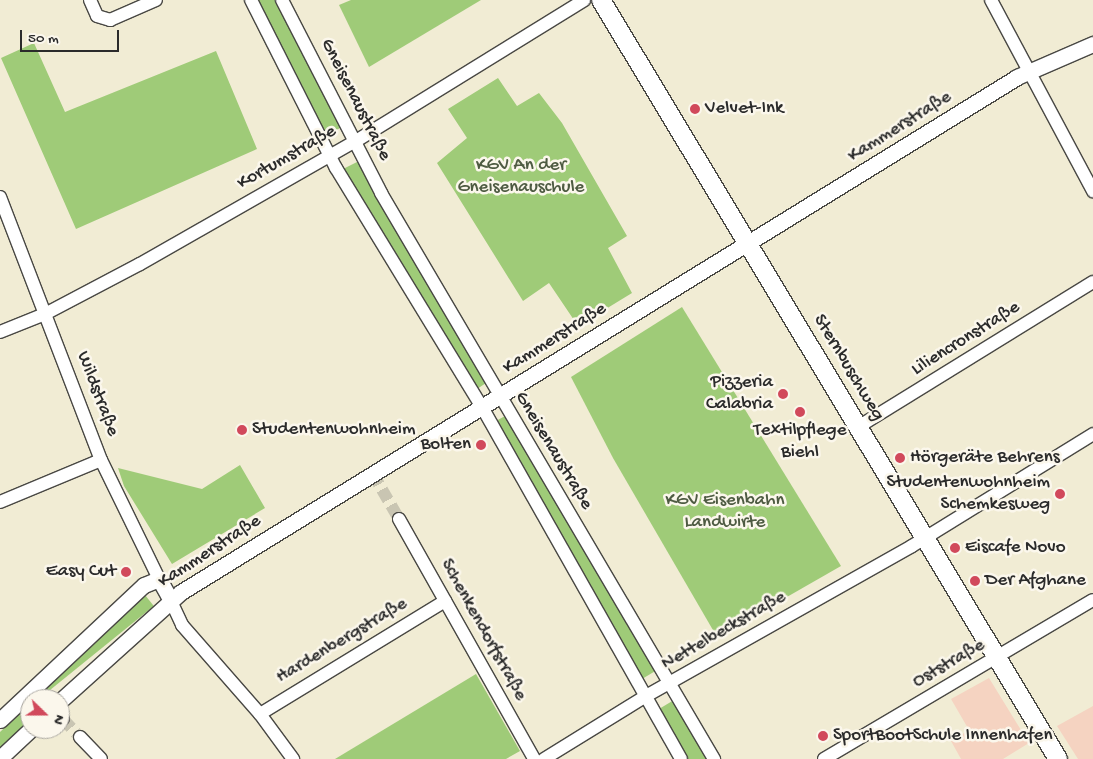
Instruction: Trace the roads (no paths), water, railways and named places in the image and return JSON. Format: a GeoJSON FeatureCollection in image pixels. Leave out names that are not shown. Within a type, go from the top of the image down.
{"type":"FeatureCollection","features":[{"type":"Feature","properties":{"kind":"main road","name":"Sternbuschweg"},"geometry":{"type":"LineString","coordinates":[[602,0],[1058,759]]}},
{"type":"Feature","properties":{"kind":"street"},"geometry":{"type":"LineString","coordinates":[[90,0],[97,16],[110,20],[156,0]]}},
{"type":"Feature","properties":{"kind":"street","name":"Gneisenaustraße"},"geometry":{"type":"LineString","coordinates":[[251,0],[329,156],[482,407],[681,759]]}},
{"type":"Feature","properties":{"kind":"street","name":"Gneisenaustraße"},"geometry":{"type":"LineString","coordinates":[[282,0],[381,193],[499,397],[714,759]]}},
{"type":"Feature","properties":{"kind":"street","name":"Kortumstraße"},"geometry":{"type":"LineString","coordinates":[[0,332],[45,314],[140,264],[356,141],[584,0]]}},
{"type":"Feature","properties":{"kind":"street"},"geometry":{"type":"LineString","coordinates":[[991,0],[1093,191]]}},
{"type":"Feature","properties":{"kind":"street","name":"Kammerstraße"},"geometry":{"type":"LineString","coordinates":[[70,693],[170,600],[1030,71],[1093,44]]}},
{"type":"Feature","properties":{"kind":"street","name":"Wildstraße"},"geometry":{"type":"LineString","coordinates":[[0,197],[101,460],[170,600]]}},
{"type":"Feature","properties":{"kind":"street","name":"Liliencronstraße"},"geometry":{"type":"LineString","coordinates":[[858,427],[1093,282]]}},
{"type":"Feature","properties":{"kind":"street","name":"Nettelbeckstraße"},"geometry":{"type":"LineString","coordinates":[[544,759],[646,696],[925,538],[1093,434]]}},
{"type":"Feature","properties":{"kind":"street"},"geometry":{"type":"LineString","coordinates":[[0,502],[101,460]]}},
{"type":"Feature","properties":{"kind":"street","name":"Schenkendorfstraße"},"geometry":{"type":"LineString","coordinates":[[399,519],[534,759]]}},
{"type":"Feature","properties":{"kind":"street","name":"Kammerstraße"},"geometry":{"type":"LineString","coordinates":[[0,720],[144,585],[159,579]]}},
{"type":"Feature","properties":{"kind":"street"},"geometry":{"type":"LineString","coordinates":[[170,600],[182,625],[260,714],[293,759]]}},
{"type":"Feature","properties":{"kind":"street","name":"Oststraße"},"geometry":{"type":"LineString","coordinates":[[824,759],[1093,600]]}},
{"type":"Feature","properties":{"kind":"street","name":"Hardenbergstraße"},"geometry":{"type":"LineString","coordinates":[[260,714],[445,601]]}},
{"type":"Feature","properties":{"kind":"street"},"geometry":{"type":"LineString","coordinates":[[80,736],[101,759]]}},
{"type":"Feature","properties":{"kind":"street"},"geometry":{"type":"LineString","coordinates":[[0,758],[20,739]]}},
{"type":"Feature","properties":{"kind":"tunnel"},"geometry":{"type":"LineString","coordinates":[[373,474],[399,519]]}},
{"type":"Feature","properties":{"kind":"tunnel"},"geometry":{"type":"LineString","coordinates":[[70,726],[80,737]]}},
{"type":"Feature","properties":{"kind":"place","name":"Velvet-Ink"},"geometry":{"type":"Point","coordinates":[695,109]}},
{"type":"Feature","properties":{"kind":"place","name":"Pizzeria Calabria"},"geometry":{"type":"Point","coordinates":[783,394]}},
{"type":"Feature","properties":{"kind":"place","name":"Textilpflege Biehl"},"geometry":{"type":"Point","coordinates":[800,412]}},
{"type":"Feature","properties":{"kind":"place","name":"Studentenwohnheim"},"geometry":{"type":"Point","coordinates":[242,430]}},
{"type":"Feature","properties":{"kind":"place","name":"Bolten"},"geometry":{"type":"Point","coordinates":[481,445]}},
{"type":"Feature","properties":{"kind":"place","name":"Hörgeräte Behrens"},"geometry":{"type":"Point","coordinates":[900,458]}},
{"type":"Feature","properties":{"kind":"place","name":"Studentenwohnheim Schemkesweg"},"geometry":{"type":"Point","coordinates":[1060,494]}},
{"type":"Feature","properties":{"kind":"place","name":"Eiscafe Novo"},"geometry":{"type":"Point","coordinates":[955,548]}},
{"type":"Feature","properties":{"kind":"place","name":"Easy Cut"},"geometry":{"type":"Point","coordinates":[126,572]}},
{"type":"Feature","properties":{"kind":"place","name":"Der Afghane"},"geometry":{"type":"Point","coordinates":[975,581]}},
{"type":"Feature","properties":{"kind":"place","name":"SportBootSchule Innenhafen"},"geometry":{"type":"Point","coordinates":[823,736]}},
{"type":"Feature","properties":{"kind":"park label","name":"KGV An der Gneisenauschule"},"geometry":{"type":"Point","coordinates":[521,177]}},
{"type":"Feature","properties":{"kind":"park label","name":"KGV Eisenbahn Landwirte"},"geometry":{"type":"Point","coordinates":[725,512]}}]}
